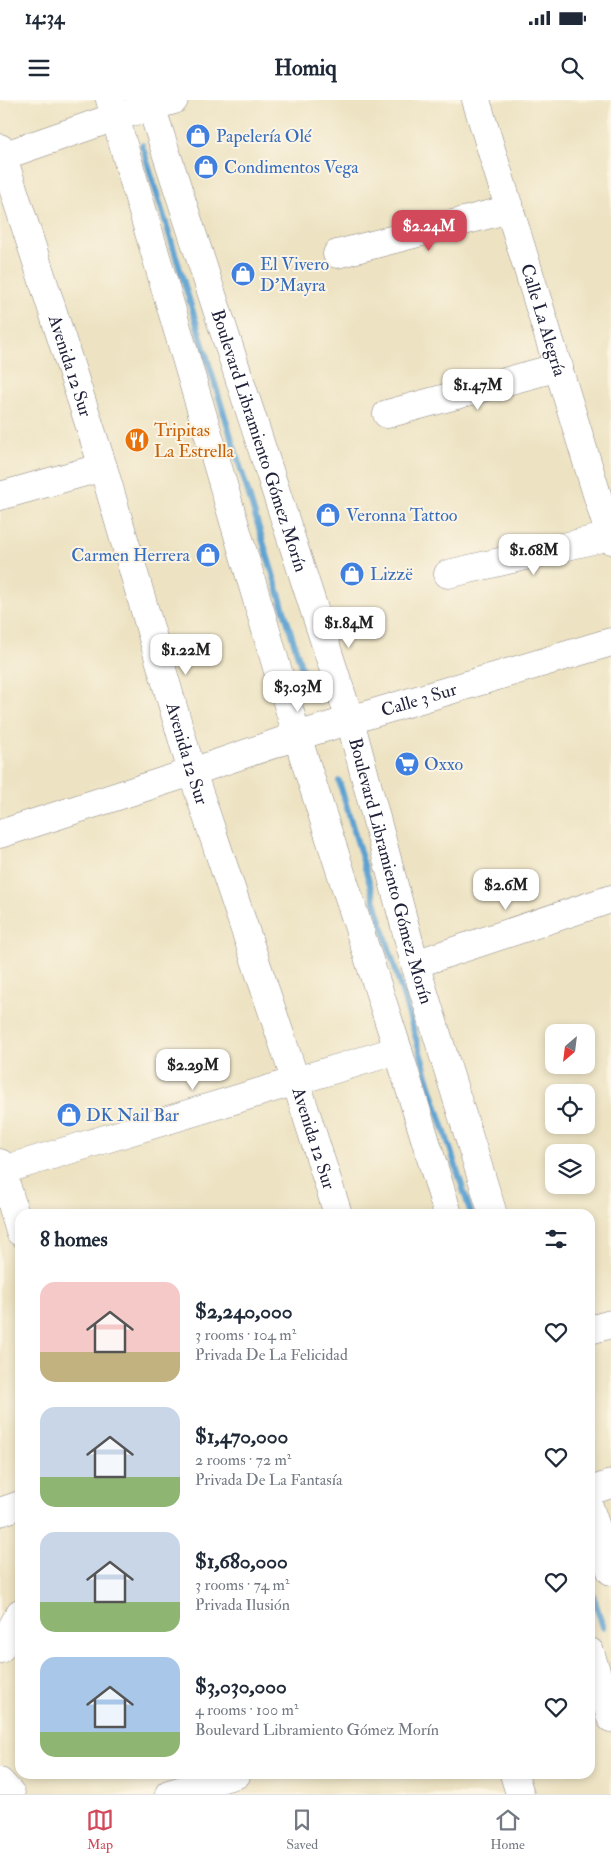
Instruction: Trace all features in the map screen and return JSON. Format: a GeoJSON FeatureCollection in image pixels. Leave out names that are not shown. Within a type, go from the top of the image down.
{"type":"FeatureCollection","features":[{"type":"Feature","properties":{"kind":"street","name":"Calle La Alegría"},"geometry":{"type":"LineString","coordinates":[[476,100],[610,538]]}},
{"type":"Feature","properties":{"kind":"street"},"geometry":{"type":"LineString","coordinates":[[1,154],[112,109],[158,102]]}},
{"type":"Feature","properties":{"kind":"street","name":"Boulevard Libramiento Gómez Morín"},"geometry":{"type":"LineString","coordinates":[[158,102],[350,720],[415,964],[491,1209]]}},
{"type":"Feature","properties":{"kind":"street"},"geometry":{"type":"LineString","coordinates":[[112,109],[297,736],[398,1050],[446,1209]]}},
{"type":"Feature","properties":{"kind":"street","name":"Avenida 12 Sur"},"geometry":{"type":"LineString","coordinates":[[1,154],[103,467],[192,772],[336,1209]]}},
{"type":"Feature","properties":{"kind":"street"},"geometry":{"type":"LineString","coordinates":[[337,254],[510,209]]}},
{"type":"Feature","properties":{"kind":"street"},"geometry":{"type":"LineString","coordinates":[[387,414],[558,368]]}},
{"type":"Feature","properties":{"kind":"street"},"geometry":{"type":"LineString","coordinates":[[0,496],[103,467]]}},
{"type":"Feature","properties":{"kind":"street"},"geometry":{"type":"LineString","coordinates":[[448,574],[610,538]]}},
{"type":"Feature","properties":{"kind":"street","name":"Calle 3 Sur"},"geometry":{"type":"LineString","coordinates":[[0,834],[297,736],[611,642]]}},
{"type":"Feature","properties":{"kind":"street"},"geometry":{"type":"LineString","coordinates":[[415,964],[611,899]]}},
{"type":"Feature","properties":{"kind":"street"},"geometry":{"type":"LineString","coordinates":[[15,1215],[1,1168],[296,1082],[398,1050]]}},
{"type":"Feature","properties":{"kind":"street"},"geometry":{"type":"LineString","coordinates":[[595,1329],[611,1324]]}},
{"type":"Feature","properties":{"kind":"street"},"geometry":{"type":"LineString","coordinates":[[595,1489],[611,1484]]}},
{"type":"Feature","properties":{"kind":"street"},"geometry":{"type":"LineString","coordinates":[[0,1512],[15,1508]]}},
{"type":"Feature","properties":{"kind":"street"},"geometry":{"type":"LineString","coordinates":[[595,1524],[611,1571]]}},
{"type":"Feature","properties":{"kind":"street"},"geometry":{"type":"LineString","coordinates":[[0,1649],[15,1622]]}},
{"type":"Feature","properties":{"kind":"street"},"geometry":{"type":"LineString","coordinates":[[596,1662],[611,1718]]}},
{"type":"Feature","properties":{"kind":"street"},"geometry":{"type":"LineString","coordinates":[[169,1794],[221,1779]]}},
{"type":"Feature","properties":{"kind":"street"},"geometry":{"type":"LineString","coordinates":[[516,1779],[520,1794]]}},
{"type":"Feature","properties":{"kind":"street"},"geometry":{"type":"LineString","coordinates":[[0,1782],[11,1794]]}},
{"type":"Feature","properties":{"kind":"waterway"},"geometry":{"type":"LineString","coordinates":[[142,145],[309,692]]}},
{"type":"Feature","properties":{"kind":"waterway"},"geometry":{"type":"LineString","coordinates":[[339,781],[429,1082],[469,1209]]}},
{"type":"Feature","properties":{"kind":"waterway"},"geometry":{"type":"LineString","coordinates":[[595,1601],[603,1627]]}},
{"type":"Feature","properties":{"kind":"place","name":"Papelería Olé"},"geometry":{"type":"Point","coordinates":[198,136]}},
{"type":"Feature","properties":{"kind":"place","name":"Condimentos Vega"},"geometry":{"type":"Point","coordinates":[206,167]}},
{"type":"Feature","properties":{"kind":"place","name":"El Vivero D'Mayra"},"geometry":{"type":"Point","coordinates":[243,274]}},
{"type":"Feature","properties":{"kind":"place","name":"Tripitas La Estrella"},"geometry":{"type":"Point","coordinates":[137,440]}},
{"type":"Feature","properties":{"kind":"place","name":"Veronna Tattoo"},"geometry":{"type":"Point","coordinates":[328,515]}},
{"type":"Feature","properties":{"kind":"place","name":"Carmen Herrera"},"geometry":{"type":"Point","coordinates":[208,555]}},
{"type":"Feature","properties":{"kind":"place","name":"Lizzë"},"geometry":{"type":"Point","coordinates":[352,574]}},
{"type":"Feature","properties":{"kind":"place","name":"Oxxo"},"geometry":{"type":"Point","coordinates":[407,764]}},
{"type":"Feature","properties":{"kind":"place","name":"DK Nail Bar"},"geometry":{"type":"Point","coordinates":[69,1115]}}]}
